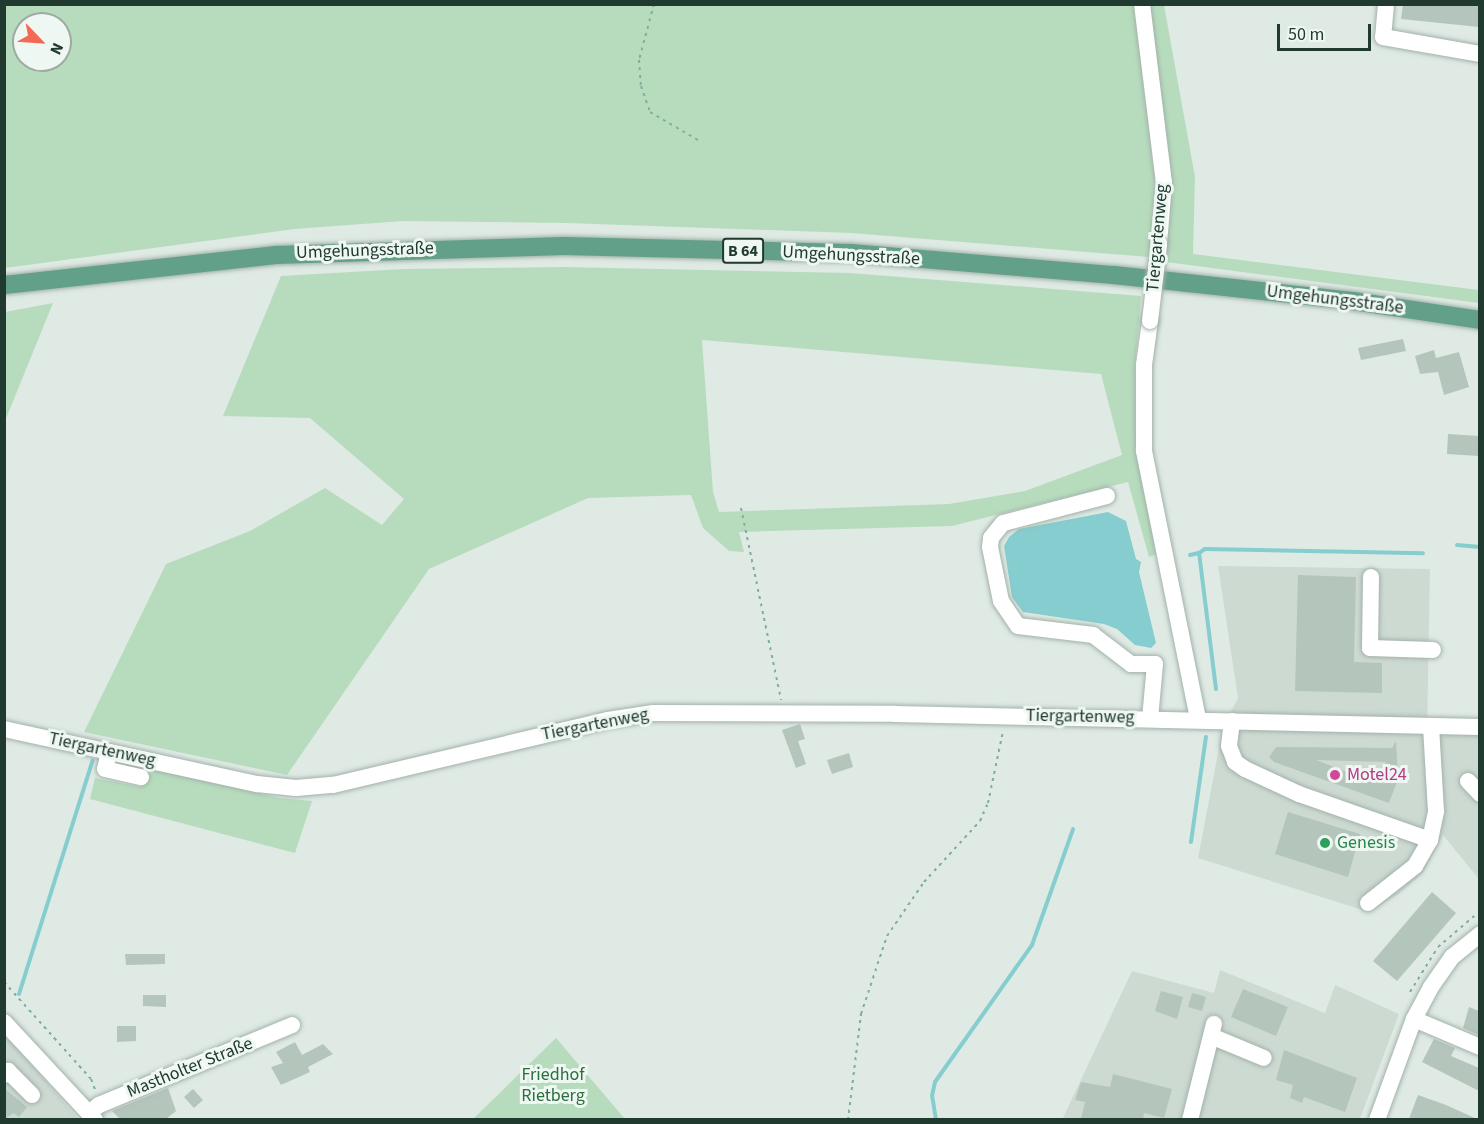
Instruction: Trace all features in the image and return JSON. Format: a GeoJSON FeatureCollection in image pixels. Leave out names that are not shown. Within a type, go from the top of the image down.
{"type":"FeatureCollection","features":[{"type":"Feature","properties":{"kind":"main road","name":"Umgehungsstraße"},"geometry":{"type":"LineString","coordinates":[[4,285],[276,255],[564,246],[873,255],[1114,275],[1353,301],[1479,320]]}},
{"type":"Feature","properties":{"kind":"street","name":"Tiergartenweg"},"geometry":{"type":"LineString","coordinates":[[1142,4],[1164,182],[1160,244],[1144,365],[1144,451],[1198,720]]}},
{"type":"Feature","properties":{"kind":"street"},"geometry":{"type":"LineString","coordinates":[[1386,4],[1383,37],[1479,54]]}},
{"type":"Feature","properties":{"kind":"street"},"geometry":{"type":"LineString","coordinates":[[1107,496],[1003,523],[991,538],[990,547],[1001,601],[1018,626],[1093,635],[1131,664],[1155,664],[1150,719]]}},
{"type":"Feature","properties":{"kind":"street"},"geometry":{"type":"LineString","coordinates":[[1371,577],[1370,648],[1432,650]]}},
{"type":"Feature","properties":{"kind":"street","name":"Tiergartenweg"},"geometry":{"type":"LineString","coordinates":[[4,729],[256,784],[296,788],[333,785],[608,720],[653,713],[784,712],[1479,727]]}},
{"type":"Feature","properties":{"kind":"street"},"geometry":{"type":"LineString","coordinates":[[1232,721],[1229,746],[1235,762],[1245,769],[1299,794],[1430,840]]}},
{"type":"Feature","properties":{"kind":"street"},"geometry":{"type":"LineString","coordinates":[[1368,903],[1415,866],[1430,840],[1436,811],[1431,726]]}},
{"type":"Feature","properties":{"kind":"street"},"geometry":{"type":"LineString","coordinates":[[109,752],[105,769],[141,777]]}},
{"type":"Feature","properties":{"kind":"street"},"geometry":{"type":"LineString","coordinates":[[1377,1119],[1414,1019],[1452,957],[1479,934]]}},
{"type":"Feature","properties":{"kind":"street"},"geometry":{"type":"LineString","coordinates":[[1414,1019],[1479,1047]]}},
{"type":"Feature","properties":{"kind":"street"},"geometry":{"type":"LineString","coordinates":[[4,1022],[94,1113]]}},
{"type":"Feature","properties":{"kind":"street","name":"Mastholter Straße"},"geometry":{"type":"LineString","coordinates":[[94,1113],[292,1025]]}},
{"type":"Feature","properties":{"kind":"street"},"geometry":{"type":"LineString","coordinates":[[1190,1119],[1212,1030],[1264,1058]]}},
{"type":"Feature","properties":{"kind":"street"},"geometry":{"type":"LineString","coordinates":[[4,1075],[8,1071],[32,1095]]}},
{"type":"Feature","properties":{"kind":"path"},"geometry":{"type":"LineString","coordinates":[[654,4],[639,60],[641,86],[650,112],[698,140]]}},
{"type":"Feature","properties":{"kind":"path"},"geometry":{"type":"LineString","coordinates":[[741,508],[784,712]]}},
{"type":"Feature","properties":{"kind":"path"},"geometry":{"type":"LineString","coordinates":[[848,1119],[861,1014],[876,965],[906,905],[980,821],[988,804],[1006,716]]}},
{"type":"Feature","properties":{"kind":"path"},"geometry":{"type":"LineString","coordinates":[[4,982],[91,1079],[94,1113]]}},
{"type":"Feature","properties":{"kind":"shaded area"},"geometry":{"type":"Polygon","coordinates":[[[1218,566],[1430,569],[1427,734],[1479,735],[1479,879],[1443,835],[1423,873],[1399,894],[1369,912],[1198,858],[1223,727],[1238,698],[1218,566]]]}},
{"type":"Feature","properties":{"kind":"shaded area"},"geometry":{"type":"Polygon","coordinates":[[[1220,970],[1325,1013],[1335,985],[1399,1014],[1360,1119],[1062,1120],[1132,971],[1214,993],[1220,970]]]}},
{"type":"Feature","properties":{"kind":"shaded area"},"geometry":{"type":"Polygon","coordinates":[[[4,1034],[11,1040],[78,1119],[5,1119],[4,1034]]]}},
{"type":"Feature","properties":{"kind":"green space"},"geometry":{"type":"Polygon","coordinates":[[[4,5],[1134,5],[1155,182],[1149,257],[851,233],[567,223],[403,221],[294,229],[5,268],[4,5]]]}},
{"type":"Feature","properties":{"kind":"green space"},"geometry":{"type":"Polygon","coordinates":[[[1150,5],[1164,5],[1195,177],[1193,254],[1479,290],[1479,303],[1166,262],[1172,183],[1150,5]]]}},
{"type":"Feature","properties":{"kind":"green space"},"geometry":{"type":"Polygon","coordinates":[[[564,267],[850,273],[1141,296],[1135,365],[1136,449],[1159,553],[1149,557],[1128,482],[952,526],[739,532],[744,552],[729,551],[703,528],[691,495],[588,498],[429,569],[287,775],[84,732],[166,564],[250,531],[325,488],[382,525],[404,499],[310,418],[223,416],[281,276],[403,269],[564,267]],[[702,340],[713,492],[719,512],[949,504],[1025,491],[1122,455],[1101,374],[702,340]]]}},
{"type":"Feature","properties":{"kind":"green space"},"geometry":{"type":"Polygon","coordinates":[[[53,303],[5,421],[5,312],[53,303]]]}},
{"type":"Feature","properties":{"kind":"green space"},"geometry":{"type":"Polygon","coordinates":[[[147,767],[280,798],[312,801],[295,853],[90,799],[95,778],[140,787],[147,767]]]}},
{"type":"Feature","properties":{"kind":"green space","name":"Friedhof Rietberg"},"geometry":{"type":"Polygon","coordinates":[[[556,1038],[625,1119],[473,1119],[556,1038]]]}},
{"type":"Feature","properties":{"kind":"water"},"geometry":{"type":"Polygon","coordinates":[[[1108,512],[1126,521],[1136,559],[1141,562],[1139,572],[1156,643],[1151,648],[1135,645],[1117,629],[1104,624],[1023,612],[1012,597],[1004,546],[1009,537],[1019,529],[1108,512]]]}},
{"type":"Feature","properties":{"kind":"building"},"geometry":{"type":"Polygon","coordinates":[[[1403,4],[1479,4],[1479,27],[1401,19],[1403,4]]]}},
{"type":"Feature","properties":{"kind":"building"},"geometry":{"type":"Polygon","coordinates":[[[1403,339],[1406,351],[1361,360],[1358,348],[1403,339]]]}},
{"type":"Feature","properties":{"kind":"building"},"geometry":{"type":"Polygon","coordinates":[[[1434,350],[1436,358],[1459,352],[1469,387],[1444,395],[1438,372],[1420,374],[1415,356],[1434,350]]]}},
{"type":"Feature","properties":{"kind":"building"},"geometry":{"type":"Polygon","coordinates":[[[1448,434],[1479,436],[1479,456],[1447,454],[1448,434]]]}},
{"type":"Feature","properties":{"kind":"building"},"geometry":{"type":"Polygon","coordinates":[[[1298,575],[1356,577],[1354,662],[1382,663],[1382,693],[1295,691],[1298,575]]]}},
{"type":"Feature","properties":{"kind":"building"},"geometry":{"type":"Polygon","coordinates":[[[800,724],[805,739],[798,741],[806,764],[796,768],[782,730],[800,724]]]}},
{"type":"Feature","properties":{"kind":"building","name":"Motel24"},"geometry":{"type":"Polygon","coordinates":[[[1396,741],[1398,779],[1389,803],[1274,762],[1269,757],[1276,747],[1392,748],[1396,741]],[[1316,760],[1376,783],[1386,762],[1316,760]]]}},
{"type":"Feature","properties":{"kind":"building"},"geometry":{"type":"Polygon","coordinates":[[[849,753],[853,767],[832,774],[827,760],[849,753]]]}},
{"type":"Feature","properties":{"kind":"building"},"geometry":{"type":"Polygon","coordinates":[[[1288,812],[1360,834],[1348,877],[1275,854],[1288,812]]]}},
{"type":"Feature","properties":{"kind":"building"},"geometry":{"type":"Polygon","coordinates":[[[1432,892],[1456,913],[1397,981],[1373,961],[1432,892]]]}},
{"type":"Feature","properties":{"kind":"building"},"geometry":{"type":"Polygon","coordinates":[[[125,954],[165,954],[165,964],[126,965],[125,954]]]}},
{"type":"Feature","properties":{"kind":"building"},"geometry":{"type":"Polygon","coordinates":[[[1243,989],[1288,1007],[1276,1036],[1231,1017],[1243,989]]]}},
{"type":"Feature","properties":{"kind":"building"},"geometry":{"type":"Polygon","coordinates":[[[1161,991],[1183,997],[1177,1019],[1155,1011],[1161,991]]]}},
{"type":"Feature","properties":{"kind":"building"},"geometry":{"type":"Polygon","coordinates":[[[1192,993],[1206,997],[1202,1011],[1188,1007],[1192,993]]]}},
{"type":"Feature","properties":{"kind":"building"},"geometry":{"type":"Polygon","coordinates":[[[143,995],[166,995],[166,1007],[143,1006],[143,995]]]}},
{"type":"Feature","properties":{"kind":"building"},"geometry":{"type":"Polygon","coordinates":[[[1469,1007],[1479,1011],[1479,1035],[1463,1028],[1469,1007]]]}},
{"type":"Feature","properties":{"kind":"building"},"geometry":{"type":"Polygon","coordinates":[[[117,1026],[136,1026],[136,1041],[117,1042],[117,1026]]]}},
{"type":"Feature","properties":{"kind":"building"},"geometry":{"type":"Polygon","coordinates":[[[1434,1039],[1455,1048],[1451,1056],[1479,1068],[1479,1091],[1422,1062],[1434,1039]]]}},
{"type":"Feature","properties":{"kind":"building"},"geometry":{"type":"Polygon","coordinates":[[[295,1042],[302,1055],[323,1044],[333,1054],[308,1067],[310,1072],[281,1085],[271,1067],[283,1063],[276,1052],[295,1042]]]}},
{"type":"Feature","properties":{"kind":"building"},"geometry":{"type":"Polygon","coordinates":[[[1284,1050],[1357,1078],[1345,1112],[1304,1097],[1302,1103],[1290,1098],[1293,1085],[1276,1080],[1284,1050]]]}},
{"type":"Feature","properties":{"kind":"building"},"geometry":{"type":"Polygon","coordinates":[[[1113,1074],[1172,1089],[1164,1118],[1144,1113],[1143,1119],[1081,1119],[1085,1102],[1075,1100],[1081,1082],[1110,1087],[1113,1074]]]}},
{"type":"Feature","properties":{"kind":"building"},"geometry":{"type":"Polygon","coordinates":[[[4,1088],[27,1107],[19,1117],[14,1113],[4,1119],[4,1088]]]}},
{"type":"Feature","properties":{"kind":"building"},"geometry":{"type":"Polygon","coordinates":[[[168,1088],[176,1111],[166,1119],[120,1119],[112,1111],[168,1088]]]}},
{"type":"Feature","properties":{"kind":"building"},"geometry":{"type":"Polygon","coordinates":[[[193,1089],[203,1100],[194,1108],[184,1097],[193,1089]]]}},
{"type":"Feature","properties":{"kind":"building"},"geometry":{"type":"Polygon","coordinates":[[[1418,1095],[1446,1105],[1477,1119],[1409,1119],[1418,1095]]]}},
{"type":"Feature","properties":{"kind":"waterway"},"geometry":{"type":"LineString","coordinates":[[1457,545],[1480,547]]}},
{"type":"Feature","properties":{"kind":"waterway"},"geometry":{"type":"LineString","coordinates":[[1216,689],[1199,553],[1205,549],[1423,553]]}},
{"type":"Feature","properties":{"kind":"waterway"},"geometry":{"type":"LineString","coordinates":[[1190,555],[1199,553]]}},
{"type":"Feature","properties":{"kind":"waterway"},"geometry":{"type":"LineString","coordinates":[[1191,842],[1206,737]]}},
{"type":"Feature","properties":{"kind":"waterway"},"geometry":{"type":"LineString","coordinates":[[19,994],[93,760]]}},
{"type":"Feature","properties":{"kind":"waterway"},"geometry":{"type":"LineString","coordinates":[[936,1120],[932,1096],[935,1082],[1032,945],[1073,829]]}},
{"type":"Feature","properties":{"kind":"place","name":"Motel24"},"geometry":{"type":"Point","coordinates":[1335,775]}},
{"type":"Feature","properties":{"kind":"place","name":"Genesis"},"geometry":{"type":"Point","coordinates":[1325,843]}}]}
